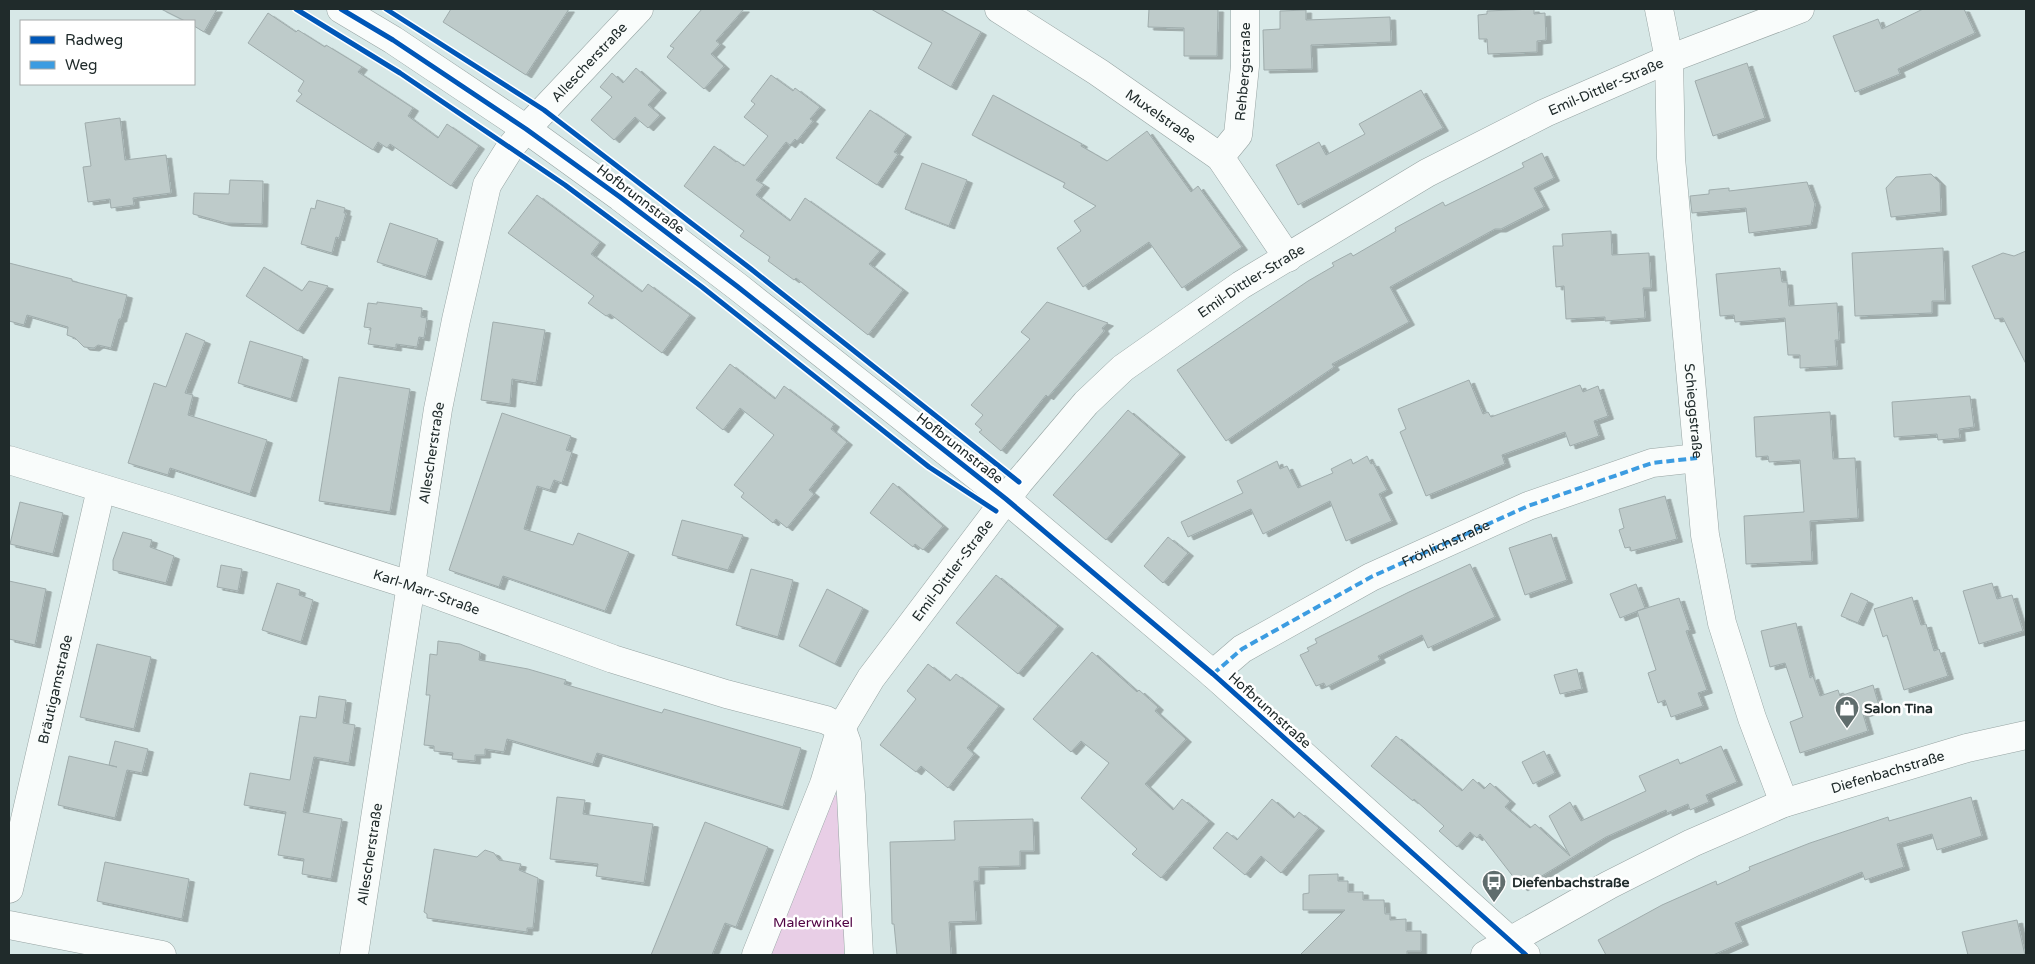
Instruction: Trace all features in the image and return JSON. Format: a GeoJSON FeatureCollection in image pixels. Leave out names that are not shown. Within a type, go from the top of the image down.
{"type":"FeatureCollection","features":[{"type":"Feature","properties":{"kind":"street","name":"Hofbrunnstraße"},"geometry":{"type":"LineString","coordinates":[[341,9],[393,40],[526,129],[738,287],[1006,499],[1213,674],[1518,948]]}},
{"type":"Feature","properties":{"kind":"street","name":"Allescherstraße"},"geometry":{"type":"LineString","coordinates":[[354,955],[438,409],[487,185],[510,148],[526,129],[639,9]]}},
{"type":"Feature","properties":{"kind":"street","name":"Muxelstraße"},"geometry":{"type":"LineString","coordinates":[[999,9],[1098,72],[1220,157],[1288,258]]}},
{"type":"Feature","properties":{"kind":"street","name":"Rehbergstraße"},"geometry":{"type":"LineString","coordinates":[[1220,157],[1238,135],[1245,66],[1245,9]]}},
{"type":"Feature","properties":{"kind":"street","name":"Schieggstraße"},"geometry":{"type":"LineString","coordinates":[[1659,9],[1669,59],[1671,158],[1705,535],[1722,623],[1752,718],[1784,803]]}},
{"type":"Feature","properties":{"kind":"street","name":"Emil-Dittler-Straße"},"geometry":{"type":"LineString","coordinates":[[842,728],[871,678],[1006,499],[1086,403],[1123,368],[1241,285],[1427,173],[1545,113],[1669,59],[1800,9]]}},
{"type":"Feature","properties":{"kind":"street","name":"Fröhlichstraße"},"geometry":{"type":"LineString","coordinates":[[1213,674],[1242,649],[1371,577],[1528,506],[1652,463],[1697,458]]}},
{"type":"Feature","properties":{"kind":"street","name":"Karl-Marr-Straße"},"geometry":{"type":"LineString","coordinates":[[9,460],[410,585],[613,659],[726,694],[826,720],[842,728]]}},
{"type":"Feature","properties":{"kind":"street","name":"Bräutigamstraße"},"geometry":{"type":"LineString","coordinates":[[9,889],[101,489]]}},
{"type":"Feature","properties":{"kind":"street"},"geometry":{"type":"LineString","coordinates":[[756,955],[824,784],[842,728]]}},
{"type":"Feature","properties":{"kind":"street"},"geometry":{"type":"LineString","coordinates":[[842,728],[847,743],[852,795],[859,955]]}},
{"type":"Feature","properties":{"kind":"street","name":"Diefenbachstraße"},"geometry":{"type":"LineString","coordinates":[[1486,955],[1518,948],[1609,885],[1675,851],[1784,803],[1967,748],[2026,735]]}},
{"type":"Feature","properties":{"kind":"street"},"geometry":{"type":"LineString","coordinates":[[9,925],[162,955]]}},
{"type":"Feature","properties":{"kind":"green space","name":"Malerwinkel"},"geometry":{"type":"Polygon","coordinates":[[[828,793],[844,798],[844,955],[766,955],[828,793]]]}},
{"type":"Feature","properties":{"kind":"building"},"geometry":{"type":"Polygon","coordinates":[[[161,9],[217,9],[204,32],[195,27],[195,20],[183,20],[161,9]]]}},
{"type":"Feature","properties":{"kind":"building"},"geometry":{"type":"Polygon","coordinates":[[[451,9],[569,9],[526,75],[443,22],[451,9]]]}},
{"type":"Feature","properties":{"kind":"building"},"geometry":{"type":"Polygon","coordinates":[[[702,9],[744,9],[716,41],[720,44],[711,54],[724,66],[704,89],[667,57],[674,48],[670,46],[702,9]]]}},
{"type":"Feature","properties":{"kind":"building"},"geometry":{"type":"Polygon","coordinates":[[[871,9],[940,9],[981,32],[951,87],[918,68],[932,43],[871,9]]]}},
{"type":"Feature","properties":{"kind":"building"},"geometry":{"type":"Polygon","coordinates":[[[1149,9],[1218,9],[1217,56],[1184,56],[1184,28],[1148,27],[1149,9]]]}},
{"type":"Feature","properties":{"kind":"building"},"geometry":{"type":"Polygon","coordinates":[[[1534,9],[1534,14],[1545,13],[1546,40],[1537,41],[1537,52],[1488,54],[1487,39],[1479,39],[1478,15],[1487,14],[1487,11],[1534,9]]]}},
{"type":"Feature","properties":{"kind":"building"},"geometry":{"type":"Polygon","coordinates":[[[1923,9],[1964,9],[1975,33],[1898,69],[1900,74],[1855,92],[1833,36],[1878,19],[1882,29],[1923,9]]]}},
{"type":"Feature","properties":{"kind":"building"},"geometry":{"type":"Polygon","coordinates":[[[1306,10],[1306,20],[1390,17],[1391,42],[1311,45],[1312,69],[1264,70],[1263,30],[1280,29],[1280,11],[1306,10]]]}},
{"type":"Feature","properties":{"kind":"building"},"geometry":{"type":"Polygon","coordinates":[[[268,13],[296,32],[298,30],[362,67],[358,72],[413,108],[408,116],[438,138],[447,124],[479,146],[451,186],[390,144],[387,148],[378,142],[373,150],[296,101],[302,94],[298,91],[304,81],[248,43],[268,13]]]}},
{"type":"Feature","properties":{"kind":"building"},"geometry":{"type":"Polygon","coordinates":[[[1747,63],[1765,118],[1713,136],[1695,81],[1747,63]]]}},
{"type":"Feature","properties":{"kind":"building"},"geometry":{"type":"Polygon","coordinates":[[[636,68],[661,90],[648,105],[660,115],[648,128],[635,117],[614,140],[591,120],[612,97],[600,87],[612,73],[623,83],[636,68]]]}},
{"type":"Feature","properties":{"kind":"building"},"geometry":{"type":"Polygon","coordinates":[[[771,75],[793,91],[795,88],[820,107],[810,119],[813,121],[797,141],[795,139],[790,145],[786,142],[756,180],[764,185],[756,195],[790,221],[805,198],[880,251],[869,264],[903,290],[868,335],[796,278],[794,280],[768,261],[770,257],[740,236],[744,231],[684,186],[714,146],[744,166],[768,136],[744,117],[755,104],[751,101],[771,75]]]}},
{"type":"Feature","properties":{"kind":"building"},"geometry":{"type":"Polygon","coordinates":[[[1421,90],[1443,128],[1298,205],[1276,165],[1319,142],[1326,155],[1365,134],[1359,124],[1421,90]]]}},
{"type":"Feature","properties":{"kind":"building"},"geometry":{"type":"Polygon","coordinates":[[[993,95],[1082,144],[1081,146],[1107,161],[1147,131],[1191,192],[1198,186],[1242,247],[1182,288],[1149,242],[1083,287],[1057,248],[1081,231],[1074,221],[1096,206],[1063,187],[1065,183],[972,135],[993,95]]]}},
{"type":"Feature","properties":{"kind":"building"},"geometry":{"type":"Polygon","coordinates":[[[870,110],[906,134],[894,152],[898,154],[877,185],[836,158],[870,110]]]}},
{"type":"Feature","properties":{"kind":"building"},"geometry":{"type":"Polygon","coordinates":[[[120,118],[125,160],[166,155],[171,193],[133,198],[134,205],[111,208],[110,199],[88,202],[83,167],[91,166],[85,123],[120,118]]]}},
{"type":"Feature","properties":{"kind":"building"},"geometry":{"type":"Polygon","coordinates":[[[1542,153],[1554,178],[1534,188],[1544,207],[1501,229],[1495,229],[1390,287],[1409,322],[1332,364],[1334,367],[1226,441],[1177,370],[1308,281],[1334,266],[1332,263],[1351,253],[1353,256],[1396,231],[1395,228],[1443,202],[1445,206],[1524,167],[1522,163],[1542,153]]]}},
{"type":"Feature","properties":{"kind":"building"},"geometry":{"type":"Polygon","coordinates":[[[922,163],[967,180],[949,226],[905,209],[922,163]]]}},
{"type":"Feature","properties":{"kind":"building"},"geometry":{"type":"Polygon","coordinates":[[[1931,174],[1940,183],[1941,212],[1891,217],[1886,188],[1896,177],[1931,174]]]}},
{"type":"Feature","properties":{"kind":"building"},"geometry":{"type":"Polygon","coordinates":[[[230,180],[263,181],[262,224],[226,223],[193,214],[194,193],[229,194],[230,180]]]}},
{"type":"Feature","properties":{"kind":"building"},"geometry":{"type":"Polygon","coordinates":[[[1807,182],[1815,204],[1811,225],[1749,233],[1746,208],[1692,213],[1690,196],[1709,194],[1709,190],[1729,188],[1729,191],[1807,182]]]}},
{"type":"Feature","properties":{"kind":"building"},"geometry":{"type":"Polygon","coordinates":[[[537,195],[600,242],[591,254],[642,292],[648,284],[690,315],[662,353],[610,314],[606,316],[588,303],[594,296],[508,233],[537,195]]]}},
{"type":"Feature","properties":{"kind":"building"},"geometry":{"type":"Polygon","coordinates":[[[317,200],[345,208],[344,213],[346,213],[339,238],[336,237],[332,253],[301,244],[311,208],[315,209],[317,200]]]}},
{"type":"Feature","properties":{"kind":"building"},"geometry":{"type":"Polygon","coordinates":[[[390,223],[438,239],[426,277],[377,262],[390,223]]]}},
{"type":"Feature","properties":{"kind":"building"},"geometry":{"type":"Polygon","coordinates":[[[1611,231],[1612,255],[1649,253],[1651,288],[1643,288],[1645,318],[1605,321],[1605,317],[1566,319],[1564,286],[1556,287],[1553,246],[1563,246],[1562,234],[1611,231]]]}},
{"type":"Feature","properties":{"kind":"building"},"geometry":{"type":"Polygon","coordinates":[[[1943,248],[1945,301],[1932,301],[1932,313],[1855,316],[1852,253],[1943,248]]]}},
{"type":"Feature","properties":{"kind":"building"},"geometry":{"type":"Polygon","coordinates":[[[2026,251],[2026,364],[2003,318],[1995,319],[1972,266],[2003,253],[2014,256],[2026,251]]]}},
{"type":"Feature","properties":{"kind":"building"},"geometry":{"type":"Polygon","coordinates":[[[9,263],[127,295],[111,348],[98,345],[94,348],[84,347],[75,338],[67,335],[68,327],[27,315],[24,325],[9,321],[9,263]]]}},
{"type":"Feature","properties":{"kind":"building"},"geometry":{"type":"Polygon","coordinates":[[[264,267],[302,291],[309,281],[328,286],[298,331],[246,296],[264,267]]]}},
{"type":"Feature","properties":{"kind":"building"},"geometry":{"type":"Polygon","coordinates":[[[1780,268],[1782,282],[1787,282],[1789,306],[1837,303],[1839,340],[1835,340],[1837,366],[1800,368],[1800,355],[1788,355],[1785,318],[1735,322],[1734,315],[1720,316],[1716,274],[1780,268]]]}},
{"type":"Feature","properties":{"kind":"building"},"geometry":{"type":"Polygon","coordinates":[[[377,302],[422,308],[421,317],[427,318],[424,338],[419,337],[417,347],[396,344],[396,348],[368,344],[371,328],[364,327],[368,303],[377,304],[377,302]]]}},
{"type":"Feature","properties":{"kind":"building"},"geometry":{"type":"Polygon","coordinates":[[[1047,302],[1108,323],[1102,328],[1104,331],[1048,397],[1046,395],[1001,451],[979,432],[982,430],[975,424],[983,415],[971,405],[1030,339],[1021,332],[1047,302]]]}},
{"type":"Feature","properties":{"kind":"building"},"geometry":{"type":"Polygon","coordinates":[[[493,322],[545,330],[536,383],[512,379],[510,404],[481,400],[493,322]]]}},
{"type":"Feature","properties":{"kind":"building"},"geometry":{"type":"Polygon","coordinates":[[[186,333],[205,341],[185,393],[193,395],[188,415],[267,440],[250,494],[170,468],[168,475],[128,463],[154,383],[166,387],[186,333]]]}},
{"type":"Feature","properties":{"kind":"building"},"geometry":{"type":"Polygon","coordinates":[[[250,341],[303,357],[291,399],[238,383],[250,341]]]}},
{"type":"Feature","properties":{"kind":"building"},"geometry":{"type":"Polygon","coordinates":[[[730,364],[775,399],[784,386],[834,424],[831,429],[847,442],[809,490],[814,494],[787,528],[776,519],[773,523],[741,497],[744,493],[734,485],[774,435],[740,408],[723,430],[696,408],[730,364]]]}},
{"type":"Feature","properties":{"kind":"building"},"geometry":{"type":"Polygon","coordinates":[[[339,377],[410,389],[390,512],[319,501],[339,377]]]}},
{"type":"Feature","properties":{"kind":"building"},"geometry":{"type":"Polygon","coordinates":[[[1469,380],[1483,414],[1488,412],[1491,417],[1580,385],[1583,392],[1598,386],[1608,416],[1594,421],[1599,436],[1570,446],[1565,432],[1502,455],[1505,464],[1426,496],[1400,432],[1406,429],[1398,409],[1469,380]]]}},
{"type":"Feature","properties":{"kind":"building"},"geometry":{"type":"Polygon","coordinates":[[[1970,396],[1974,427],[1959,429],[1960,438],[1938,440],[1937,434],[1894,437],[1892,402],[1970,396]]]}},
{"type":"Feature","properties":{"kind":"building"},"geometry":{"type":"Polygon","coordinates":[[[1128,410],[1180,454],[1106,540],[1053,495],[1128,410]]]}},
{"type":"Feature","properties":{"kind":"building"},"geometry":{"type":"Polygon","coordinates":[[[1830,412],[1833,459],[1855,458],[1858,518],[1810,521],[1812,561],[1746,564],[1744,516],[1804,512],[1800,460],[1769,462],[1768,456],[1756,457],[1754,417],[1830,412]]]}},
{"type":"Feature","properties":{"kind":"building"},"geometry":{"type":"Polygon","coordinates":[[[502,413],[571,436],[566,450],[572,452],[562,483],[554,480],[550,490],[537,486],[524,529],[573,545],[578,533],[629,552],[605,611],[503,576],[499,587],[449,570],[502,413]]]}},
{"type":"Feature","properties":{"kind":"building"},"geometry":{"type":"Polygon","coordinates":[[[1367,456],[1371,464],[1373,463],[1387,490],[1379,494],[1392,521],[1346,541],[1330,501],[1263,534],[1251,509],[1188,537],[1181,522],[1243,493],[1237,481],[1277,461],[1280,469],[1287,466],[1298,488],[1333,473],[1331,469],[1351,459],[1353,464],[1367,456]]]}},
{"type":"Feature","properties":{"kind":"building"},"geometry":{"type":"Polygon","coordinates":[[[893,483],[943,526],[923,550],[915,544],[913,547],[870,513],[893,483]]]}},
{"type":"Feature","properties":{"kind":"building"},"geometry":{"type":"Polygon","coordinates":[[[1665,496],[1677,539],[1631,551],[1630,547],[1625,548],[1619,530],[1624,528],[1619,509],[1665,496]]]}},
{"type":"Feature","properties":{"kind":"building"},"geometry":{"type":"Polygon","coordinates":[[[20,502],[63,513],[53,554],[10,544],[20,502]]]}},
{"type":"Feature","properties":{"kind":"building"},"geometry":{"type":"Polygon","coordinates":[[[682,520],[743,535],[728,570],[672,555],[682,520]]]}},
{"type":"Feature","properties":{"kind":"building"},"geometry":{"type":"Polygon","coordinates":[[[123,532],[152,540],[150,547],[174,556],[166,583],[113,570],[113,560],[123,532]]]}},
{"type":"Feature","properties":{"kind":"building"},"geometry":{"type":"Polygon","coordinates":[[[1551,534],[1567,580],[1525,595],[1509,548],[1551,534]]]}},
{"type":"Feature","properties":{"kind":"building"},"geometry":{"type":"Polygon","coordinates":[[[1168,537],[1188,553],[1163,583],[1144,566],[1168,537]]]}},
{"type":"Feature","properties":{"kind":"building"},"geometry":{"type":"Polygon","coordinates":[[[1470,564],[1495,617],[1428,648],[1422,635],[1378,656],[1380,660],[1326,687],[1324,683],[1316,686],[1300,655],[1309,651],[1307,648],[1317,643],[1315,639],[1470,564]]]}},
{"type":"Feature","properties":{"kind":"building"},"geometry":{"type":"Polygon","coordinates":[[[221,565],[242,569],[238,591],[217,587],[221,565]]]}},
{"type":"Feature","properties":{"kind":"building"},"geometry":{"type":"Polygon","coordinates":[[[751,569],[793,580],[778,637],[736,625],[751,569]]]}},
{"type":"Feature","properties":{"kind":"building"},"geometry":{"type":"Polygon","coordinates":[[[996,575],[1058,626],[1018,674],[956,623],[996,575]]]}},
{"type":"Feature","properties":{"kind":"building"},"geometry":{"type":"Polygon","coordinates":[[[9,581],[46,589],[35,645],[9,639],[9,581]]]}},
{"type":"Feature","properties":{"kind":"building"},"geometry":{"type":"Polygon","coordinates":[[[277,583],[300,590],[299,595],[313,600],[301,642],[262,630],[277,583]]]}},
{"type":"Feature","properties":{"kind":"building"},"geometry":{"type":"Polygon","coordinates":[[[1992,583],[1997,599],[2012,595],[2023,631],[1979,644],[1963,591],[1992,583]]]}},
{"type":"Feature","properties":{"kind":"building"},"geometry":{"type":"Polygon","coordinates":[[[1636,584],[1645,608],[1620,618],[1610,594],[1636,584]]]}},
{"type":"Feature","properties":{"kind":"building"},"geometry":{"type":"Polygon","coordinates":[[[827,589],[863,608],[835,664],[799,646],[827,589]]]}},
{"type":"Feature","properties":{"kind":"building"},"geometry":{"type":"Polygon","coordinates":[[[1851,593],[1868,601],[1858,623],[1841,616],[1851,593]]]}},
{"type":"Feature","properties":{"kind":"building"},"geometry":{"type":"Polygon","coordinates":[[[1912,597],[1921,625],[1926,624],[1934,651],[1939,649],[1948,676],[1904,690],[1887,635],[1883,637],[1874,609],[1912,597]]]}},
{"type":"Feature","properties":{"kind":"building"},"geometry":{"type":"Polygon","coordinates":[[[1679,598],[1690,630],[1686,631],[1707,690],[1698,693],[1703,706],[1671,717],[1665,700],[1658,703],[1648,673],[1656,670],[1637,611],[1679,598]]]}},
{"type":"Feature","properties":{"kind":"building"},"geometry":{"type":"Polygon","coordinates":[[[1796,623],[1810,678],[1813,676],[1820,696],[1838,690],[1840,696],[1873,685],[1880,709],[1863,714],[1868,731],[1800,753],[1790,722],[1803,717],[1785,663],[1770,667],[1761,631],[1796,623]]]}},
{"type":"Feature","properties":{"kind":"building"},"geometry":{"type":"Polygon","coordinates":[[[438,641],[460,644],[480,652],[479,660],[528,669],[566,680],[564,684],[662,713],[664,709],[801,748],[783,807],[597,753],[593,764],[507,739],[504,752],[485,749],[485,755],[475,755],[475,761],[452,759],[453,753],[434,751],[434,746],[424,745],[430,695],[426,695],[430,654],[437,655],[438,641]]]}},
{"type":"Feature","properties":{"kind":"building"},"geometry":{"type":"Polygon","coordinates":[[[97,644],[151,657],[134,729],[80,717],[97,644]]]}},
{"type":"Feature","properties":{"kind":"building"},"geometry":{"type":"Polygon","coordinates":[[[1092,652],[1137,692],[1139,690],[1158,707],[1155,711],[1186,739],[1145,784],[1173,810],[1182,799],[1209,821],[1161,878],[1132,854],[1137,849],[1081,798],[1109,763],[1081,741],[1071,752],[1033,719],[1092,652]]]}},
{"type":"Feature","properties":{"kind":"building"},"geometry":{"type":"Polygon","coordinates":[[[928,664],[950,681],[956,674],[999,706],[967,748],[974,754],[948,788],[921,766],[916,772],[880,745],[916,699],[907,691],[928,664]]]}},
{"type":"Feature","properties":{"kind":"building"},"geometry":{"type":"Polygon","coordinates":[[[1577,669],[1582,689],[1560,694],[1554,675],[1577,669]]]}},
{"type":"Feature","properties":{"kind":"building"},"geometry":{"type":"Polygon","coordinates":[[[319,696],[346,700],[343,723],[355,725],[349,763],[314,757],[303,812],[342,819],[331,879],[302,874],[304,859],[278,855],[286,812],[244,805],[250,773],[290,780],[300,716],[316,718],[319,696]]]}},
{"type":"Feature","properties":{"kind":"building"},"geometry":{"type":"Polygon","coordinates":[[[1396,736],[1462,791],[1473,779],[1484,789],[1490,783],[1510,801],[1505,807],[1530,828],[1535,824],[1570,856],[1549,816],[1570,802],[1581,821],[1646,791],[1639,776],[1678,759],[1680,764],[1721,746],[1737,782],[1706,795],[1709,802],[1690,810],[1688,804],[1667,813],[1666,810],[1606,837],[1522,888],[1480,834],[1477,838],[1470,832],[1457,847],[1439,831],[1444,826],[1414,799],[1413,801],[1371,766],[1396,736]]]}},
{"type":"Feature","properties":{"kind":"building"},"geometry":{"type":"Polygon","coordinates":[[[115,741],[148,749],[142,773],[127,770],[115,818],[58,805],[69,756],[117,767],[109,765],[115,741]]]}},
{"type":"Feature","properties":{"kind":"building"},"geometry":{"type":"Polygon","coordinates":[[[1544,751],[1555,773],[1533,784],[1522,762],[1544,751]]]}},
{"type":"Feature","properties":{"kind":"building"},"geometry":{"type":"Polygon","coordinates":[[[557,797],[585,800],[583,814],[653,824],[644,883],[596,876],[598,864],[550,859],[557,797]]]}},
{"type":"Feature","properties":{"kind":"building"},"geometry":{"type":"Polygon","coordinates":[[[1971,797],[1982,836],[1937,850],[1932,834],[1897,844],[1904,867],[1865,880],[1862,872],[1735,923],[1743,942],[1713,955],[1606,955],[1598,940],[1662,905],[1716,881],[1717,885],[1750,870],[1749,867],[1810,843],[1888,817],[1889,821],[1971,797]]]}},
{"type":"Feature","properties":{"kind":"building"},"geometry":{"type":"Polygon","coordinates":[[[1272,799],[1294,818],[1299,812],[1319,828],[1281,873],[1261,856],[1245,875],[1213,848],[1227,832],[1237,840],[1272,799]]]}},
{"type":"Feature","properties":{"kind":"building"},"geometry":{"type":"Polygon","coordinates":[[[1033,819],[1034,851],[1020,851],[1020,866],[979,867],[979,881],[974,881],[976,921],[949,922],[951,955],[897,955],[894,924],[892,924],[890,842],[955,840],[954,821],[1033,819]]]}},
{"type":"Feature","properties":{"kind":"building"},"geometry":{"type":"Polygon","coordinates":[[[705,822],[768,847],[736,927],[725,923],[712,955],[651,955],[705,822]]]}},
{"type":"Feature","properties":{"kind":"building"},"geometry":{"type":"Polygon","coordinates":[[[434,849],[477,857],[485,850],[494,853],[499,860],[521,864],[519,870],[538,878],[533,928],[527,928],[527,932],[427,918],[427,914],[424,912],[434,849]]]}},
{"type":"Feature","properties":{"kind":"building"},"geometry":{"type":"Polygon","coordinates":[[[105,862],[189,879],[182,919],[97,901],[105,862]]]}},
{"type":"Feature","properties":{"kind":"building"},"geometry":{"type":"Polygon","coordinates":[[[1338,874],[1338,881],[1348,881],[1348,892],[1363,892],[1363,900],[1384,900],[1385,914],[1390,914],[1390,920],[1406,919],[1406,931],[1421,931],[1421,951],[1407,951],[1407,955],[1300,955],[1345,910],[1303,910],[1303,894],[1309,893],[1309,875],[1338,874]]]}},
{"type":"Feature","properties":{"kind":"building"},"geometry":{"type":"Polygon","coordinates":[[[2017,920],[2025,955],[1968,955],[1962,932],[2017,920]]]}},
{"type":"Feature","properties":{"kind":"marked path"},"geometry":{"type":"LineString","coordinates":[[1213,674],[1242,649],[1371,577],[1528,506],[1652,463],[1697,458]]}},
{"type":"Feature","properties":{"kind":"cycle path"},"geometry":{"type":"LineString","coordinates":[[296,9],[400,73],[565,185],[702,287],[929,467],[996,511]]}},
{"type":"Feature","properties":{"kind":"cycle path"},"geometry":{"type":"LineString","coordinates":[[341,9],[393,40],[526,129],[620,197],[738,287],[1006,499],[1213,674],[1526,955]]}},
{"type":"Feature","properties":{"kind":"cycle path"},"geometry":{"type":"LineString","coordinates":[[386,9],[544,110],[751,269],[1019,482]]}},
{"type":"Feature","properties":{"kind":"place","name":"Salon Tina"},"geometry":{"type":"Point","coordinates":[1847,729]}},
{"type":"Feature","properties":{"kind":"place","name":"Diefenbachstraße"},"geometry":{"type":"Point","coordinates":[1494,903]}}]}
